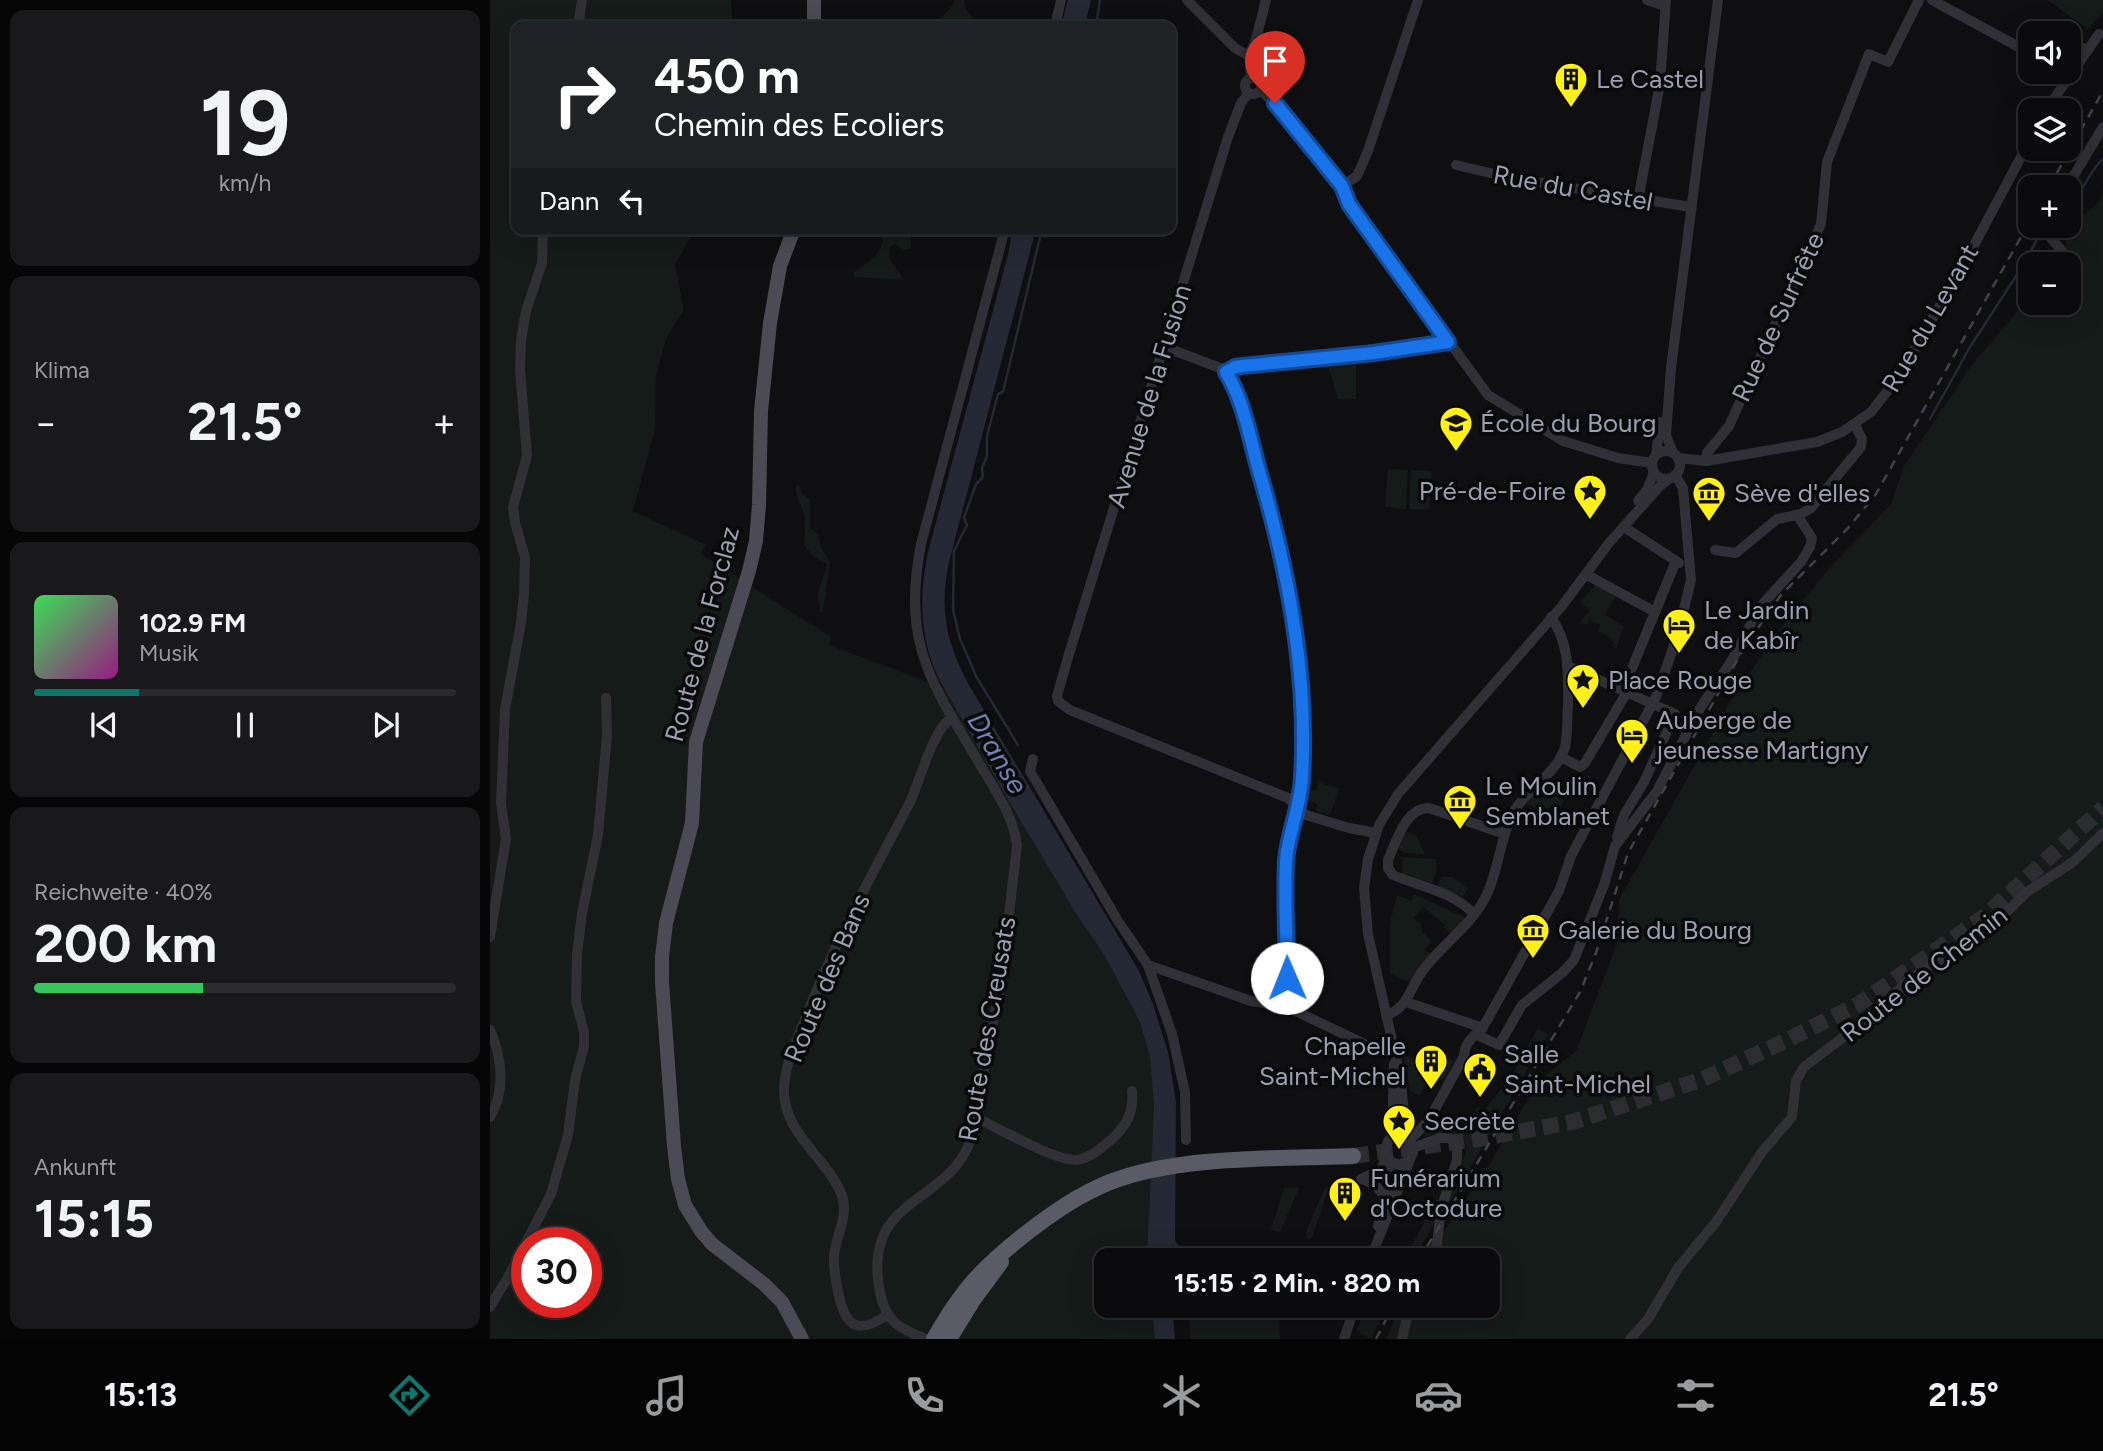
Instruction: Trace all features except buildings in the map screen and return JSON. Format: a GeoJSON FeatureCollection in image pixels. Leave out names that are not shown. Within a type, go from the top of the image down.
{"type":"FeatureCollection","features":[{"type":"Feature","properties":{"kind":"highway"},"geometry":{"type":"LineString","coordinates":[[934,1339],[949,1330],[1025,1234],[1050,1215],[1111,1182],[1149,1170],[1178,1165],[1353,1156]]}},
{"type":"Feature","properties":{"kind":"main road"},"geometry":{"type":"LineString","coordinates":[[814,0],[814,21]]}},
{"type":"Feature","properties":{"kind":"main road","name":"Route de la Forclaz"},"geometry":{"type":"LineString","coordinates":[[792,235],[778,272],[770,323],[761,411],[756,541],[747,579],[696,742],[692,823],[667,923],[662,957],[662,982],[676,1170],[685,1205],[712,1244],[764,1283],[782,1302],[802,1339]]}},
{"type":"Feature","properties":{"kind":"street"},"geometry":{"type":"LineString","coordinates":[[579,21],[582,0]]}},
{"type":"Feature","properties":{"kind":"street"},"geometry":{"type":"LineString","coordinates":[[1056,21],[1061,0]]}},
{"type":"Feature","properties":{"kind":"street"},"geometry":{"type":"LineString","coordinates":[[1187,0],[1235,48],[1249,56]]}},
{"type":"Feature","properties":{"kind":"street"},"geometry":{"type":"LineString","coordinates":[[1266,0],[1249,56],[1251,78],[1259,81],[1254,92],[1275,103],[1342,186],[1349,204],[1485,392],[1557,438],[1618,458],[1654,463]]}},
{"type":"Feature","properties":{"kind":"street"},"geometry":{"type":"LineString","coordinates":[[1342,186],[1357,176],[1368,151],[1418,0]]}},
{"type":"Feature","properties":{"kind":"street"},"geometry":{"type":"LineString","coordinates":[[1638,200],[1660,83],[1665,3],[1647,0]]}},
{"type":"Feature","properties":{"kind":"street"},"geometry":{"type":"LineString","coordinates":[[1410,1143],[1429,1120],[1464,1056],[1469,1039],[1480,1031],[1559,891],[1583,833],[1653,704],[1678,634],[1691,580],[1683,488],[1675,475],[1676,455],[1665,435],[1671,368],[1718,0]]}},
{"type":"Feature","properties":{"kind":"street","name":"Rue de Surfrête"},"geometry":{"type":"LineString","coordinates":[[1706,461],[1708,452],[1729,426],[1821,224],[1827,162],[1869,54],[1888,62],[1919,0]]}},
{"type":"Feature","properties":{"kind":"street"},"geometry":{"type":"LineString","coordinates":[[1931,0],[2018,47]]}},
{"type":"Feature","properties":{"kind":"street"},"geometry":{"type":"LineString","coordinates":[[2081,55],[2101,31]]}},
{"type":"Feature","properties":{"kind":"street","name":"Avenue de la Fusion"},"geometry":{"type":"LineString","coordinates":[[1254,92],[1241,103],[1228,137],[1057,696],[1058,701],[1070,710],[1287,798],[1298,808]]}},
{"type":"Feature","properties":{"kind":"street"},"geometry":{"type":"LineString","coordinates":[[2074,175],[2103,127]]}},
{"type":"Feature","properties":{"kind":"street","name":"Rue du Levant"},"geometry":{"type":"LineString","coordinates":[[1675,475],[1706,461],[1817,442],[1855,425],[1880,403],[1897,379],[1964,264],[2019,161]]}},
{"type":"Feature","properties":{"kind":"street","name":"Rue du Castel"},"geometry":{"type":"LineString","coordinates":[[1456,165],[1512,178],[1691,207]]}},
{"type":"Feature","properties":{"kind":"street"},"geometry":{"type":"LineString","coordinates":[[490,937],[506,839],[501,803],[505,709],[524,604],[525,558],[514,522],[513,507],[527,456],[520,369],[522,333],[527,306],[541,263],[543,235]]}},
{"type":"Feature","properties":{"kind":"street","name":"Route des Creusats"},"geometry":{"type":"LineString","coordinates":[[887,1315],[878,1276],[878,1254],[883,1238],[902,1209],[948,1174],[960,1161],[970,1142],[1002,976],[1017,845],[1003,804],[952,718],[928,670],[919,645],[914,609],[915,573],[921,544],[1003,235]]}},
{"type":"Feature","properties":{"kind":"street"},"geometry":{"type":"LineString","coordinates":[[2051,238],[2062,251]]}},
{"type":"Feature","properties":{"kind":"street"},"geometry":{"type":"LineString","coordinates":[[1226,372],[1242,366],[1374,353],[1448,342]]}},
{"type":"Feature","properties":{"kind":"street"},"geometry":{"type":"LineString","coordinates":[[1165,347],[1226,372],[1244,419],[1276,528],[1294,627],[1303,720],[1303,776],[1286,862],[1285,1006]]}},
{"type":"Feature","properties":{"kind":"street"},"geometry":{"type":"LineString","coordinates":[[1375,1248],[1409,1161],[1410,1143],[1404,1094],[1365,910],[1366,869],[1376,833],[1406,782],[1587,575],[1622,519],[1647,490],[1671,368]]}},
{"type":"Feature","properties":{"kind":"street"},"geometry":{"type":"LineString","coordinates":[[1715,550],[1736,553],[1777,519],[1797,515],[1811,508],[1861,447],[1862,439],[1855,425]]}},
{"type":"Feature","properties":{"kind":"street","name":"Rue du Levant"},"geometry":{"type":"LineString","coordinates":[[1654,463],[1665,451],[1706,461]]}},
{"type":"Feature","properties":{"kind":"street"},"geometry":{"type":"LineString","coordinates":[[1654,463],[1661,478],[1675,475]]}},
{"type":"Feature","properties":{"kind":"street"},"geometry":{"type":"LineString","coordinates":[[1609,543],[1660,486],[1675,475]]}},
{"type":"Feature","properties":{"kind":"street"},"geometry":{"type":"LineString","coordinates":[[1615,846],[1657,791],[1692,721],[1732,660],[1759,608],[1804,558],[1812,538],[1797,515]]}},
{"type":"Feature","properties":{"kind":"street"},"geometry":{"type":"LineString","coordinates":[[1624,527],[1690,572]]}},
{"type":"Feature","properties":{"kind":"street"},"geometry":{"type":"LineString","coordinates":[[1561,757],[1580,767],[1585,763],[1625,691],[1676,561]]}},
{"type":"Feature","properties":{"kind":"street"},"geometry":{"type":"LineString","coordinates":[[1587,575],[1655,612]]}},
{"type":"Feature","properties":{"kind":"street"},"geometry":{"type":"LineString","coordinates":[[1386,1014],[1394,1012],[1405,1002],[1427,965],[1474,914],[1488,892],[1512,816],[1522,798],[1561,757],[1566,743],[1568,666],[1562,636],[1551,617]]}},
{"type":"Feature","properties":{"kind":"street"},"geometry":{"type":"LineString","coordinates":[[1405,1002],[1480,1031],[1499,1045],[1522,1004],[1562,973],[1574,960],[1604,885],[1624,815],[1644,782],[1675,714],[1568,666]]}},
{"type":"Feature","properties":{"kind":"street"},"geometry":{"type":"LineString","coordinates":[[490,1307],[508,1279],[551,1194],[568,1135],[575,1080],[584,1046],[584,1032],[576,1002],[577,954],[582,913],[598,835],[607,735],[606,698]]}},
{"type":"Feature","properties":{"kind":"street","name":"Route des Bans"},"geometry":{"type":"LineString","coordinates":[[887,1315],[866,1326],[849,1322],[845,1316],[834,1261],[844,1215],[842,1196],[833,1179],[793,1126],[785,1104],[785,1083],[795,1044],[835,948],[915,792],[942,726],[952,718]]}},
{"type":"Feature","properties":{"kind":"street"},"geometry":{"type":"LineString","coordinates":[[1033,759],[1030,771],[1118,921],[1148,965],[1172,1034],[1185,1091],[1186,1140]]}},
{"type":"Feature","properties":{"kind":"street"},"geometry":{"type":"LineString","coordinates":[[1298,808],[1306,815],[1376,833]]}},
{"type":"Feature","properties":{"kind":"street"},"geometry":{"type":"LineString","coordinates":[[1474,914],[1465,904],[1393,875],[1387,865],[1394,846],[1410,816],[1421,808],[1429,808],[1505,834]]}},
{"type":"Feature","properties":{"kind":"street","name":"Route de Chemin"},"geometry":{"type":"LineString","coordinates":[[1630,1339],[1648,1319],[1678,1268],[1712,1229],[1762,1152],[1792,1117],[1796,1081],[1804,1067],[1867,1019],[1914,976],[1984,934],[2028,892],[2073,862],[2103,833]]}},
{"type":"Feature","properties":{"kind":"street"},"geometry":{"type":"LineString","coordinates":[[1148,965],[1251,1001],[1285,1006],[1373,1048],[1394,1055]]}},
{"type":"Feature","properties":{"kind":"street"},"geometry":{"type":"LineString","coordinates":[[490,1030],[498,1051],[500,1080],[497,1104],[490,1118]]}},
{"type":"Feature","properties":{"kind":"street"},"geometry":{"type":"LineString","coordinates":[[1373,1248],[1390,1184],[1385,1147],[1392,1138],[1394,1055]]}},
{"type":"Feature","properties":{"kind":"street"},"geometry":{"type":"LineString","coordinates":[[975,1117],[1060,1157],[1079,1159],[1101,1147],[1123,1127],[1131,1116],[1132,1091]]}},
{"type":"Feature","properties":{"kind":"street"},"geometry":{"type":"LineString","coordinates":[[1392,1138],[1401,1137],[1410,1143],[1445,1138],[1454,1140],[1457,1149],[1456,1165],[1441,1209],[1435,1248]]}},
{"type":"Feature","properties":{"kind":"street"},"geometry":{"type":"LineString","coordinates":[[1388,1159],[1399,1165],[1409,1161]]}},
{"type":"Feature","properties":{"kind":"street"},"geometry":{"type":"LineString","coordinates":[[1385,1198],[1372,1182],[1361,1179],[1380,1170],[1388,1159]]}},
{"type":"Feature","properties":{"kind":"street"},"geometry":{"type":"LineString","coordinates":[[887,1315],[899,1327],[926,1339]]}},
{"type":"Feature","properties":{"kind":"street"},"geometry":{"type":"LineString","coordinates":[[1344,1339],[1351,1318]]}},
{"type":"Feature","properties":{"kind":"street"},"geometry":{"type":"LineString","coordinates":[[1402,1339],[1407,1318]]}},
{"type":"Feature","properties":{"kind":"shaded area"},"geometry":{"type":"Polygon","coordinates":[[[490,0],[731,0],[733,21],[511,21],[511,235],[691,235],[675,265],[684,310],[666,339],[656,376],[655,429],[633,511],[706,545],[701,554],[831,637],[829,645],[963,695],[1138,996],[1156,1052],[1163,1248],[1094,1248],[1094,1318],[1161,1318],[1162,1339],[490,1339],[490,0]]]}},
{"type":"Feature","properties":{"kind":"shaded area"},"geometry":{"type":"Polygon","coordinates":[[[955,0],[964,0],[966,9],[974,21],[940,21],[955,0]]]}},
{"type":"Feature","properties":{"kind":"shaded area"},"geometry":{"type":"Polygon","coordinates":[[[2047,0],[2103,0],[2103,12],[2088,29],[2081,21],[2077,21],[2047,0]]]}},
{"type":"Feature","properties":{"kind":"shaded area"},"geometry":{"type":"Polygon","coordinates":[[[2103,189],[2103,1339],[1386,1339],[1394,1318],[1500,1318],[1500,1248],[1432,1248],[1486,1170],[1540,1080],[1576,1051],[1617,944],[1619,900],[1733,697],[1788,618],[1834,563],[1891,504],[1904,466],[1971,366],[2018,310],[2018,315],[2081,315],[2081,252],[2064,252],[2067,238],[2081,238],[2081,217],[2098,203],[2103,189]]]}},
{"type":"Feature","properties":{"kind":"shaded area"},"geometry":{"type":"Polygon","coordinates":[[[910,235],[911,249],[904,250],[895,244],[891,246],[890,258],[902,280],[854,277],[854,272],[880,250],[883,237],[910,235]]]}},
{"type":"Feature","properties":{"kind":"shaded area"},"geometry":{"type":"Polygon","coordinates":[[[1356,362],[1356,399],[1338,399],[1328,365],[1356,362]]]}},
{"type":"Feature","properties":{"kind":"shaded area"},"geometry":{"type":"Polygon","coordinates":[[[1388,469],[1408,470],[1406,509],[1385,507],[1388,469]]]}},
{"type":"Feature","properties":{"kind":"shaded area"},"geometry":{"type":"Polygon","coordinates":[[[1411,470],[1431,471],[1429,510],[1409,509],[1411,470]]]}},
{"type":"Feature","properties":{"kind":"shaded area"},"geometry":{"type":"Polygon","coordinates":[[[799,485],[802,494],[810,499],[810,528],[818,534],[821,548],[830,562],[823,612],[819,611],[818,594],[827,564],[813,556],[804,545],[805,516],[796,493],[796,486],[799,485]]]}},
{"type":"Feature","properties":{"kind":"shaded area"},"geometry":{"type":"Polygon","coordinates":[[[1597,584],[1617,595],[1605,615],[1624,626],[1616,649],[1612,646],[1614,642],[1611,638],[1598,631],[1600,625],[1590,620],[1587,625],[1580,622],[1590,610],[1580,602],[1597,584]]]}},
{"type":"Feature","properties":{"kind":"shaded area"},"geometry":{"type":"Polygon","coordinates":[[[1319,782],[1339,789],[1330,815],[1316,811],[1317,804],[1307,800],[1308,791],[1316,790],[1319,782]]]}},
{"type":"Feature","properties":{"kind":"shaded area"},"geometry":{"type":"Polygon","coordinates":[[[1543,784],[1562,793],[1560,797],[1564,800],[1553,820],[1526,803],[1543,784]]]}},
{"type":"Feature","properties":{"kind":"shaded area"},"geometry":{"type":"Polygon","coordinates":[[[1404,831],[1416,835],[1425,854],[1405,853],[1397,848],[1404,831]]]}},
{"type":"Feature","properties":{"kind":"shaded area"},"geometry":{"type":"Polygon","coordinates":[[[1403,857],[1436,859],[1437,871],[1432,883],[1402,874],[1403,857]]]}},
{"type":"Feature","properties":{"kind":"shaded area"},"geometry":{"type":"Polygon","coordinates":[[[1441,877],[1453,877],[1468,888],[1463,897],[1438,888],[1441,877]]]}},
{"type":"Feature","properties":{"kind":"shaded area"},"geometry":{"type":"Polygon","coordinates":[[[1414,894],[1466,918],[1451,934],[1445,925],[1423,907],[1414,918],[1431,941],[1425,950],[1432,954],[1411,983],[1390,974],[1390,923],[1397,895],[1411,901],[1414,894]]]}},
{"type":"Feature","properties":{"kind":"shaded area"},"geometry":{"type":"Polygon","coordinates":[[[1538,1028],[1548,1034],[1446,1209],[1466,1146],[1464,1140],[1453,1134],[1425,1137],[1424,1134],[1438,1118],[1464,1132],[1478,1107],[1485,1109],[1512,1075],[1538,1028]]]}},
{"type":"Feature","properties":{"kind":"shaded area"},"geometry":{"type":"Polygon","coordinates":[[[1403,1055],[1437,1067],[1444,1055],[1454,1061],[1443,1082],[1443,1073],[1432,1071],[1420,1096],[1410,1091],[1403,1055]]]}},
{"type":"Feature","properties":{"kind":"shaded area"},"geometry":{"type":"Polygon","coordinates":[[[1325,1187],[1333,1187],[1336,1192],[1328,1191],[1311,1240],[1307,1238],[1306,1232],[1325,1187]]]}},
{"type":"Feature","properties":{"kind":"shaded area"},"geometry":{"type":"Polygon","coordinates":[[[1284,1188],[1299,1188],[1280,1232],[1271,1230],[1284,1188]]]}},
{"type":"Feature","properties":{"kind":"shaded area"},"geometry":{"type":"Polygon","coordinates":[[[1438,1196],[1431,1229],[1420,1248],[1410,1248],[1438,1196]]]}},
{"type":"Feature","properties":{"kind":"shaded area"},"geometry":{"type":"Polygon","coordinates":[[[1189,1318],[1279,1318],[1280,1339],[1190,1339],[1189,1318]]]}},
{"type":"Feature","properties":{"kind":"shaded area"},"geometry":{"type":"Polygon","coordinates":[[[1361,1318],[1382,1318],[1371,1339],[1357,1331],[1361,1318]]]}},
{"type":"Feature","properties":{"kind":"water"},"geometry":{"type":"Polygon","coordinates":[[[1068,0],[1091,0],[1086,21],[1062,21],[1068,0]]]}},
{"type":"Feature","properties":{"kind":"water","name":"Dranse"},"geometry":{"type":"Polygon","coordinates":[[[1011,235],[1034,235],[949,562],[945,595],[947,625],[955,654],[969,685],[1139,971],[1153,1004],[1168,1052],[1176,1102],[1175,1240],[1183,1248],[1148,1248],[1154,1105],[1150,1056],[1140,1022],[1105,956],[1074,910],[939,679],[924,632],[922,600],[928,552],[1011,235]]]}},
{"type":"Feature","properties":{"kind":"water"},"geometry":{"type":"Polygon","coordinates":[[[1153,1318],[1173,1318],[1175,1339],[1155,1339],[1153,1318]]]}},
{"type":"Feature","properties":{"kind":"waterway"},"geometry":{"type":"LineString","coordinates":[[1097,21],[1100,0]]}},
{"type":"Feature","properties":{"kind":"waterway"},"geometry":{"type":"LineString","coordinates":[[2081,191],[2103,159]]}},
{"type":"Feature","properties":{"kind":"waterway"},"geometry":{"type":"LineString","coordinates":[[1018,745],[976,676],[960,639],[953,610],[954,551],[967,525],[964,518],[976,484],[983,477],[987,436],[998,394],[1003,392],[1041,235]]}},
{"type":"Feature","properties":{"kind":"waterway"},"geometry":{"type":"LineString","coordinates":[[1930,419],[1970,347],[2038,238]]}},
{"type":"Feature","properties":{"kind":"tunnel"},"geometry":{"type":"LineString","coordinates":[[1353,1156],[1478,1139],[1572,1122],[1703,1079],[1859,1004],[1985,916],[2103,808]]}},
{"type":"Feature","properties":{"kind":"railway"},"geometry":{"type":"LineString","coordinates":[[2056,175],[2103,91]]}},
{"type":"Feature","properties":{"kind":"railway"},"geometry":{"type":"LineString","coordinates":[[1426,1248],[1580,992],[1596,953],[1628,853],[1744,648],[1781,595],[1848,528],[1876,494],[2020,238]]}},
{"type":"Feature","properties":{"kind":"railway"},"geometry":{"type":"LineString","coordinates":[[1376,1339],[1387,1318]]}},
{"type":"Feature","properties":{"kind":"place","name":"Le Castel"},"geometry":{"type":"Point","coordinates":[1571,109]}},
{"type":"Feature","properties":{"kind":"place","name":"École du Bourg"},"geometry":{"type":"Point","coordinates":[1456,453]}},
{"type":"Feature","properties":{"kind":"place","name":"Pré-de-Foire"},"geometry":{"type":"Point","coordinates":[1590,521]}},
{"type":"Feature","properties":{"kind":"place","name":"Sève d'elles"},"geometry":{"type":"Point","coordinates":[1709,523]}},
{"type":"Feature","properties":{"kind":"place","name":"Le Jardin de Kabîr"},"geometry":{"type":"Point","coordinates":[1679,655]}},
{"type":"Feature","properties":{"kind":"place","name":"Place Rouge"},"geometry":{"type":"Point","coordinates":[1583,710]}},
{"type":"Feature","properties":{"kind":"place","name":"Auberge de jeunesse Martigny"},"geometry":{"type":"Point","coordinates":[1632,765]}},
{"type":"Feature","properties":{"kind":"place","name":"Le Moulin Semblanet"},"geometry":{"type":"Point","coordinates":[1460,831]}},
{"type":"Feature","properties":{"kind":"place","name":"Galerie du Bourg"},"geometry":{"type":"Point","coordinates":[1533,960]}},
{"type":"Feature","properties":{"kind":"place","name":"Chapelle Saint-Michel"},"geometry":{"type":"Point","coordinates":[1431,1091]}},
{"type":"Feature","properties":{"kind":"place","name":"Salle Saint-Michel"},"geometry":{"type":"Point","coordinates":[1480,1099]}},
{"type":"Feature","properties":{"kind":"place","name":"Secrète"},"geometry":{"type":"Point","coordinates":[1399,1151]}},
{"type":"Feature","properties":{"kind":"place","name":"Funérarium d'Octodure"},"geometry":{"type":"Point","coordinates":[1345,1223]}},
{"type":"Feature","properties":{"kind":"route"},"geometry":{"type":"LineString","coordinates":[[1275,103],[1342,186],[1349,204],[1448,342],[1374,353],[1242,366],[1226,372],[1244,419],[1276,528],[1299,668],[1303,776],[1286,862],[1287,978]]}}]}
